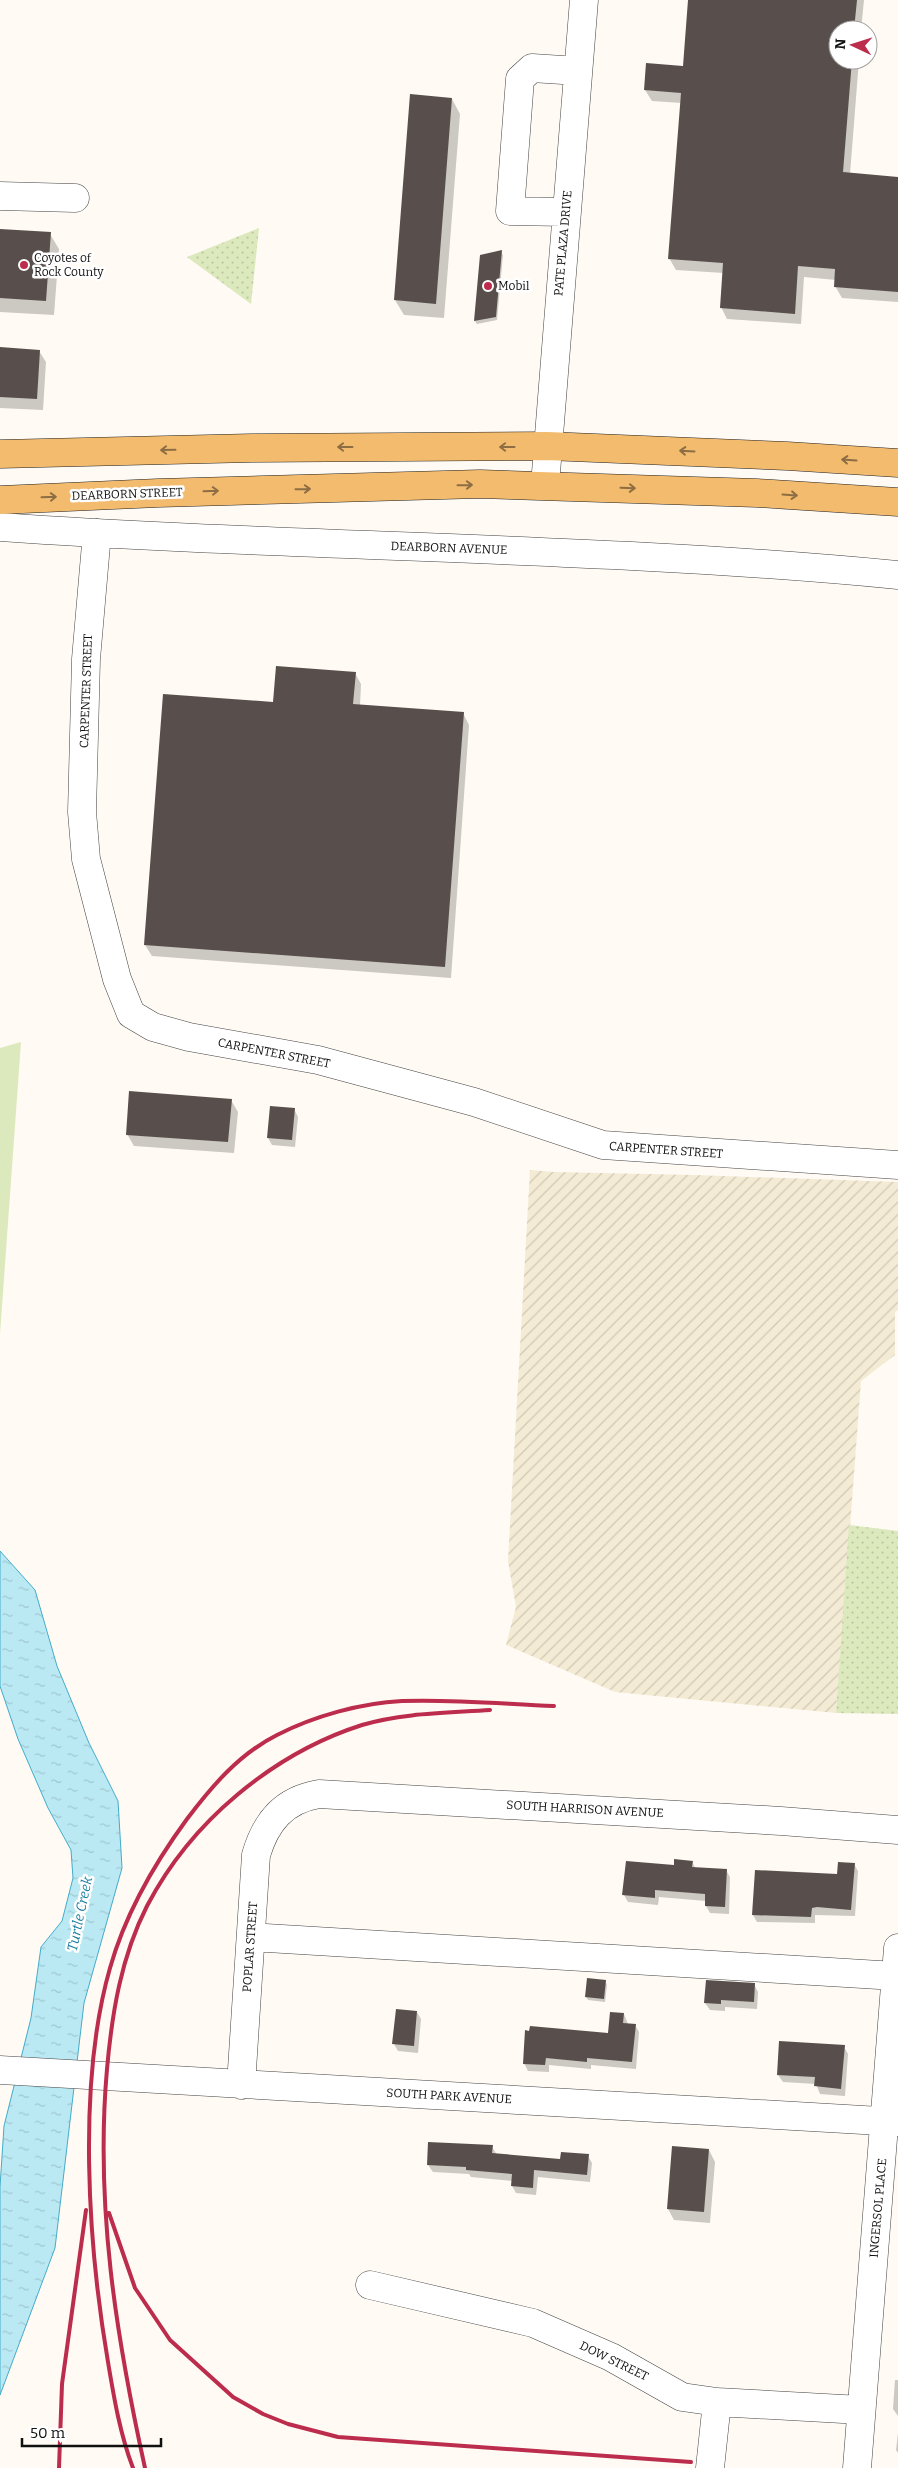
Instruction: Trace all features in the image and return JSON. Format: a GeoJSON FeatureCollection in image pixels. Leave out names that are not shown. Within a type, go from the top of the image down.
{"type":"FeatureCollection","features":[{"type":"Feature","properties":{"kind":"main road"},"geometry":{"type":"LineString","coordinates":[[0,454],[252,448],[547,446],[778,455],[898,463]]}},
{"type":"Feature","properties":{"kind":"main road","name":"DEARBORN STREET"},"geometry":{"type":"LineString","coordinates":[[0,500],[254,490],[480,484],[757,493],[898,502]]}},
{"type":"Feature","properties":{"kind":"street","name":"PATE PLAZA DRIVE"},"geometry":{"type":"LineString","coordinates":[[545,485],[584,0]]}},
{"type":"Feature","properties":{"kind":"street"},"geometry":{"type":"LineString","coordinates":[[566,212],[510,212],[520,79],[532,68],[578,71]]}},
{"type":"Feature","properties":{"kind":"street"},"geometry":{"type":"LineString","coordinates":[[0,196],[74,198]]}},
{"type":"Feature","properties":{"kind":"street","name":"DEARBORN AVENUE"},"geometry":{"type":"LineString","coordinates":[[0,527],[97,534],[575,553],[792,565],[898,575]]}},
{"type":"Feature","properties":{"kind":"street","name":"CARPENTER STREET"},"geometry":{"type":"LineString","coordinates":[[97,534],[86,659],[82,812],[86,859],[117,979],[130,1014],[153,1027],[189,1037],[318,1060],[464,1100],[602,1145],[898,1165]]}},
{"type":"Feature","properties":{"kind":"street","name":"SOUTH HARRISON AVENUE"},"geometry":{"type":"LineString","coordinates":[[277,1814],[300,1797],[319,1794],[781,1821],[898,1830]]}},
{"type":"Feature","properties":{"kind":"street","name":"POPLAR STREET"},"geometry":{"type":"LineString","coordinates":[[241,2085],[256,1855],[267,1827],[277,1814]]}},
{"type":"Feature","properties":{"kind":"street"},"geometry":{"type":"LineString","coordinates":[[251,1937],[896,1976]]}},
{"type":"Feature","properties":{"kind":"street","name":"INGERSOL PLACE"},"geometry":{"type":"LineString","coordinates":[[857,2468],[861,2410],[891,2121],[898,1948]]}},
{"type":"Feature","properties":{"kind":"street","name":"SOUTH PARK AVENUE"},"geometry":{"type":"LineString","coordinates":[[0,2070],[891,2121]]}},
{"type":"Feature","properties":{"kind":"street","name":"DOW STREET"},"geometry":{"type":"LineString","coordinates":[[370,2285],[532,2323],[611,2357],[682,2397],[717,2402],[861,2410]]}},
{"type":"Feature","properties":{"kind":"street"},"geometry":{"type":"LineString","coordinates":[[710,2468],[717,2402]]}},
{"type":"Feature","properties":{"kind":"shaded area"},"geometry":{"type":"Polygon","coordinates":[[[530,1170],[898,1182],[898,1310],[895,1312],[895,1355],[861,1381],[836,1713],[615,1692],[506,1645],[516,1607],[508,1561],[530,1170]]]}},
{"type":"Feature","properties":{"kind":"green space"},"geometry":{"type":"Polygon","coordinates":[[[259,228],[251,304],[187,257],[259,228]]]}},
{"type":"Feature","properties":{"kind":"green space"},"geometry":{"type":"Polygon","coordinates":[[[21,1042],[0,1334],[0,1048],[21,1042]]]}},
{"type":"Feature","properties":{"kind":"green space"},"geometry":{"type":"Polygon","coordinates":[[[849,1525],[898,1531],[898,1714],[836,1713],[849,1525]]]}},
{"type":"Feature","properties":{"kind":"water","name":"Turtle Creek"},"geometry":{"type":"Polygon","coordinates":[[[0,1551],[35,1590],[57,1666],[89,1743],[118,1801],[122,1868],[84,2003],[55,2248],[0,2395],[0,2187],[4,2126],[31,2018],[41,1947],[62,1921],[73,1878],[71,1850],[48,1808],[18,1739],[0,1686],[0,1551]]]}},
{"type":"Feature","properties":{"kind":"building"},"geometry":{"type":"Polygon","coordinates":[[[688,0],[857,0],[855,20],[828,20],[828,70],[851,70],[843,172],[898,177],[898,292],[834,287],[835,269],[798,266],[795,314],[720,308],[723,263],[668,259],[681,93],[644,90],[646,63],[683,66],[688,0]]]}},
{"type":"Feature","properties":{"kind":"building"},"geometry":{"type":"Polygon","coordinates":[[[410,94],[452,98],[436,304],[394,300],[410,94]]]}},
{"type":"Feature","properties":{"kind":"building","name":"Coyotes of Rock County"},"geometry":{"type":"Polygon","coordinates":[[[0,229],[51,232],[46,301],[0,298],[0,229]]]}},
{"type":"Feature","properties":{"kind":"building","name":"Mobil"},"geometry":{"type":"Polygon","coordinates":[[[502,250],[496,317],[474,321],[480,255],[502,250]]]}},
{"type":"Feature","properties":{"kind":"building"},"geometry":{"type":"Polygon","coordinates":[[[0,347],[40,350],[37,399],[0,397],[0,347]]]}},
{"type":"Feature","properties":{"kind":"building"},"geometry":{"type":"Polygon","coordinates":[[[276,666],[356,672],[353,704],[464,712],[445,967],[144,945],[163,694],[273,702],[276,666]]]}},
{"type":"Feature","properties":{"kind":"building"},"geometry":{"type":"Polygon","coordinates":[[[129,1091],[232,1099],[228,1142],[126,1135],[129,1091]]]}},
{"type":"Feature","properties":{"kind":"building"},"geometry":{"type":"Polygon","coordinates":[[[270,1106],[295,1108],[292,1140],[267,1138],[270,1106]]]}},
{"type":"Feature","properties":{"kind":"building"},"geometry":{"type":"Polygon","coordinates":[[[674,1859],[693,1861],[692,1867],[727,1869],[725,1907],[705,1906],[705,1894],[655,1890],[655,1898],[622,1895],[626,1861],[674,1865],[674,1859]]]}},
{"type":"Feature","properties":{"kind":"building"},"geometry":{"type":"Polygon","coordinates":[[[838,1862],[855,1863],[851,1910],[817,1907],[812,1908],[811,1917],[752,1915],[755,1870],[837,1874],[838,1862]]]}},
{"type":"Feature","properties":{"kind":"building"},"geometry":{"type":"Polygon","coordinates":[[[587,1978],[606,1980],[604,1999],[585,1997],[587,1978]]]}},
{"type":"Feature","properties":{"kind":"building"},"geometry":{"type":"Polygon","coordinates":[[[706,1980],[755,1983],[754,2002],[721,2000],[721,2004],[704,2003],[706,1980]]]}},
{"type":"Feature","properties":{"kind":"building"},"geometry":{"type":"Polygon","coordinates":[[[396,2009],[417,2011],[414,2046],[392,2044],[396,2009]]]}},
{"type":"Feature","properties":{"kind":"building"},"geometry":{"type":"Polygon","coordinates":[[[610,2012],[624,2013],[623,2023],[636,2024],[632,2062],[587,2058],[587,2062],[546,2058],[545,2065],[523,2064],[525,2030],[529,2031],[530,2026],[608,2033],[610,2012]]]}},
{"type":"Feature","properties":{"kind":"building"},"geometry":{"type":"Polygon","coordinates":[[[779,2041],[845,2045],[841,2089],[814,2086],[815,2077],[777,2075],[779,2041]]]}},
{"type":"Feature","properties":{"kind":"building"},"geometry":{"type":"Polygon","coordinates":[[[428,2142],[493,2145],[492,2153],[560,2159],[561,2152],[589,2154],[587,2175],[534,2170],[533,2188],[511,2186],[512,2174],[466,2170],[466,2167],[427,2165],[428,2142]]]}},
{"type":"Feature","properties":{"kind":"building"},"geometry":{"type":"Polygon","coordinates":[[[672,2146],[709,2149],[704,2212],[667,2209],[672,2146]]]}},
{"type":"Feature","properties":{"kind":"railway"},"geometry":{"type":"LineString","coordinates":[[133,2468],[118,2416],[101,2316],[95,2267],[89,2164],[93,2062],[100,2013],[116,1948],[142,1890],[175,1836],[216,1783],[250,1752],[291,1728],[322,1716],[386,1702],[440,1701],[554,1706]]}},
{"type":"Feature","properties":{"kind":"railway"},"geometry":{"type":"LineString","coordinates":[[145,2468],[117,2320],[106,2220],[104,2170],[104,2120],[112,2027],[124,1965],[138,1925],[165,1875],[186,1846],[223,1807],[280,1763],[328,1738],[377,1721],[425,1714],[490,1710]]}},
{"type":"Feature","properties":{"kind":"railway"},"geometry":{"type":"LineString","coordinates":[[59,2468],[62,2384],[86,2210]]}},
{"type":"Feature","properties":{"kind":"railway"},"geometry":{"type":"LineString","coordinates":[[109,2213],[135,2288],[170,2340],[233,2397],[263,2414],[288,2424],[338,2437],[691,2462]]}},
{"type":"Feature","properties":{"kind":"place","name":"Coyotes of Rock County"},"geometry":{"type":"Point","coordinates":[24,265]}},
{"type":"Feature","properties":{"kind":"place","name":"Mobil"},"geometry":{"type":"Point","coordinates":[488,286]}}]}
